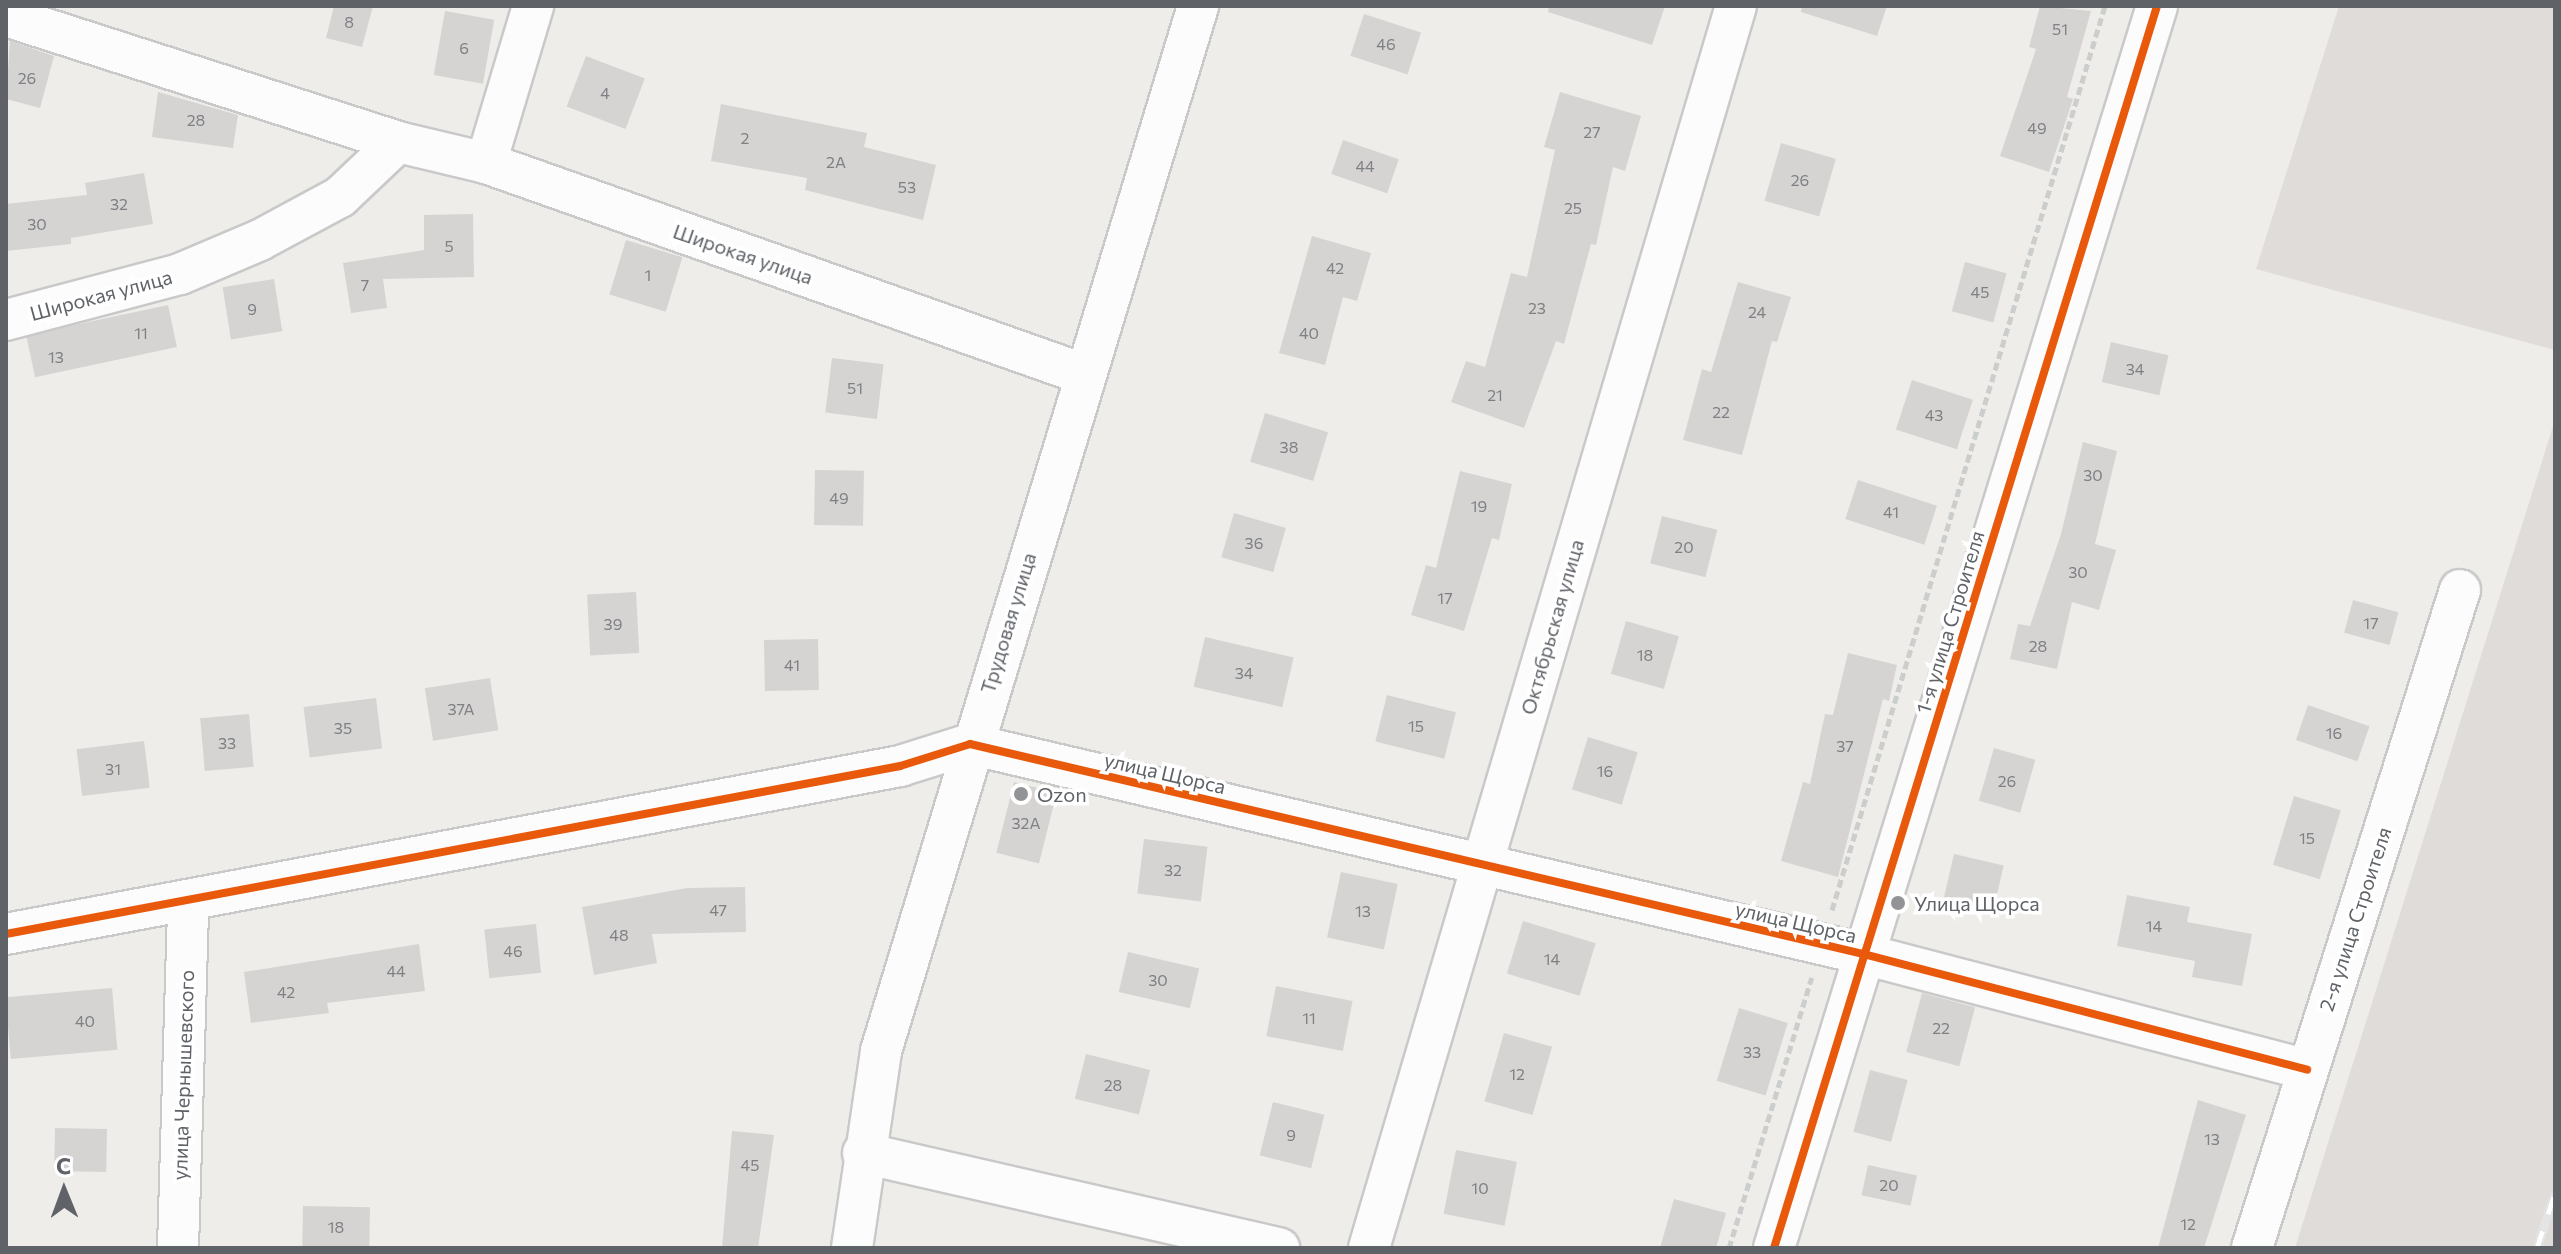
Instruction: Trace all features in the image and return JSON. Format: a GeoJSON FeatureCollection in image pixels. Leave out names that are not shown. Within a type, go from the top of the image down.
{"type":"FeatureCollection","features":[{"type":"Feature","properties":{"kind":"street"},"geometry":{"type":"LineString","coordinates":[[486,163],[533,6]]}},
{"type":"Feature","properties":{"kind":"street","name":"Трудовая улица"},"geometry":{"type":"LineString","coordinates":[[852,1248],[863,1153],[881,1051],[970,744],[1198,6]]}},
{"type":"Feature","properties":{"kind":"street","name":"Октябрьская улица"},"geometry":{"type":"LineString","coordinates":[[1369,1248],[1736,6]]}},
{"type":"Feature","properties":{"kind":"street","name":"1-я улица Строителя"},"geometry":{"type":"LineString","coordinates":[[1774,1248],[2157,6]]}},
{"type":"Feature","properties":{"kind":"street","name":"Широкая улица"},"geometry":{"type":"LineString","coordinates":[[31,16],[398,142],[486,163],[1086,375]]}},
{"type":"Feature","properties":{"kind":"street","name":"Широкая улица"},"geometry":{"type":"LineString","coordinates":[[6,320],[180,274],[260,240],[340,197],[398,142]]}},
{"type":"Feature","properties":{"kind":"street","name":"2-я улица Строителя"},"geometry":{"type":"LineString","coordinates":[[2252,1248],[2460,590]]}},
{"type":"Feature","properties":{"kind":"street"},"geometry":{"type":"LineString","coordinates":[[6,934],[188,903],[900,766],[970,744]]}},
{"type":"Feature","properties":{"kind":"street","name":"улица Щорса"},"geometry":{"type":"LineString","coordinates":[[970,744],[1863,954],[2307,1070]]}},
{"type":"Feature","properties":{"kind":"street","name":"улица Чернышевского"},"geometry":{"type":"LineString","coordinates":[[178,1248],[188,903]]}},
{"type":"Feature","properties":{"kind":"street"},"geometry":{"type":"LineString","coordinates":[[863,1153],[1279,1248]]}},
{"type":"Feature","properties":{"kind":"path"},"geometry":{"type":"LineString","coordinates":[[1729,1248],[2105,6]]}},
{"type":"Feature","properties":{"kind":"shaded area"},"geometry":{"type":"Polygon","coordinates":[[[2339,6],[2555,6],[2555,350],[2256,269],[2339,6]]]}},
{"type":"Feature","properties":{"kind":"shaded area"},"geometry":{"type":"Polygon","coordinates":[[[2555,420],[2555,1248],[2295,1248],[2555,420]]]}},
{"type":"Feature","properties":{"kind":"building"},"geometry":{"type":"Polygon","coordinates":[[[334,6],[373,6],[362,47],[326,38],[334,6]]]}},
{"type":"Feature","properties":{"kind":"building"},"geometry":{"type":"Polygon","coordinates":[[[1549,6],[1665,6],[1652,45],[1548,12],[1549,6]]]}},
{"type":"Feature","properties":{"kind":"building"},"geometry":{"type":"Polygon","coordinates":[[[1802,6],[1887,6],[1877,36],[1801,12],[1802,6]]]}},
{"type":"Feature","properties":{"kind":"building"},"geometry":{"type":"Polygon","coordinates":[[[2040,6],[2091,11],[2067,97],[2073,99],[2049,172],[2000,156],[2036,49],[2029,47],[2040,6]]]}},
{"type":"Feature","properties":{"kind":"building"},"geometry":{"type":"Polygon","coordinates":[[[445,11],[494,20],[483,84],[434,75],[445,11]]]}},
{"type":"Feature","properties":{"kind":"building"},"geometry":{"type":"Polygon","coordinates":[[[1364,14],[1421,33],[1407,74],[1350,56],[1364,14]]]}},
{"type":"Feature","properties":{"kind":"building"},"geometry":{"type":"Polygon","coordinates":[[[10,41],[54,56],[40,108],[6,99],[10,41]]]}},
{"type":"Feature","properties":{"kind":"building"},"geometry":{"type":"Polygon","coordinates":[[[586,56],[645,79],[625,129],[567,106],[586,56]]]}},
{"type":"Feature","properties":{"kind":"building"},"geometry":{"type":"Polygon","coordinates":[[[158,92],[238,115],[233,148],[152,137],[158,92]]]}},
{"type":"Feature","properties":{"kind":"building"},"geometry":{"type":"Polygon","coordinates":[[[1560,92],[1641,116],[1625,171],[1613,167],[1596,245],[1591,244],[1564,344],[1556,341],[1524,428],[1451,402],[1466,361],[1485,367],[1511,273],[1527,277],[1555,150],[1544,147],[1560,92]]]}},
{"type":"Feature","properties":{"kind":"building"},"geometry":{"type":"Polygon","coordinates":[[[721,104],[867,133],[864,147],[936,165],[923,220],[805,190],[807,178],[711,161],[721,104]]]}},
{"type":"Feature","properties":{"kind":"building"},"geometry":{"type":"Polygon","coordinates":[[[1343,140],[1399,159],[1387,193],[1331,174],[1343,140]]]}},
{"type":"Feature","properties":{"kind":"building"},"geometry":{"type":"Polygon","coordinates":[[[1781,143],[1836,159],[1819,216],[1764,201],[1781,143]]]}},
{"type":"Feature","properties":{"kind":"building"},"geometry":{"type":"Polygon","coordinates":[[[144,173],[153,224],[71,238],[71,244],[6,251],[6,204],[87,195],[85,183],[144,173]]]}},
{"type":"Feature","properties":{"kind":"building"},"geometry":{"type":"Polygon","coordinates":[[[473,214],[474,277],[383,279],[387,308],[351,313],[343,263],[424,250],[424,215],[473,214]]]}},
{"type":"Feature","properties":{"kind":"building"},"geometry":{"type":"Polygon","coordinates":[[[1312,236],[1371,253],[1357,301],[1343,297],[1325,365],[1279,353],[1312,236]]]}},
{"type":"Feature","properties":{"kind":"building"},"geometry":{"type":"Polygon","coordinates":[[[626,240],[682,257],[666,312],[609,295],[626,240]]]}},
{"type":"Feature","properties":{"kind":"building"},"geometry":{"type":"Polygon","coordinates":[[[1965,262],[2007,273],[1993,322],[1952,311],[1965,262]]]}},
{"type":"Feature","properties":{"kind":"building"},"geometry":{"type":"Polygon","coordinates":[[[274,279],[282,331],[231,339],[223,287],[274,279]]]}},
{"type":"Feature","properties":{"kind":"building"},"geometry":{"type":"Polygon","coordinates":[[[1738,282],[1791,297],[1777,342],[1772,341],[1742,455],[1683,440],[1702,369],[1711,372],[1738,282]]]}},
{"type":"Feature","properties":{"kind":"building"},"geometry":{"type":"Polygon","coordinates":[[[168,305],[177,347],[35,377],[26,335],[168,305]]]}},
{"type":"Feature","properties":{"kind":"building"},"geometry":{"type":"Polygon","coordinates":[[[2111,342],[2168,355],[2159,395],[2102,382],[2111,342]]]}},
{"type":"Feature","properties":{"kind":"building"},"geometry":{"type":"Polygon","coordinates":[[[832,358],[884,364],[877,419],[825,413],[832,358]]]}},
{"type":"Feature","properties":{"kind":"building"},"geometry":{"type":"Polygon","coordinates":[[[1912,380],[1973,400],[1957,449],[1896,429],[1912,380]]]}},
{"type":"Feature","properties":{"kind":"building"},"geometry":{"type":"Polygon","coordinates":[[[1265,413],[1328,432],[1313,481],[1250,462],[1265,413]]]}},
{"type":"Feature","properties":{"kind":"building"},"geometry":{"type":"Polygon","coordinates":[[[2083,442],[2117,451],[2095,544],[2116,550],[2099,610],[2072,602],[2057,669],[2010,659],[2018,624],[2030,626],[2061,534],[2083,442]]]}},
{"type":"Feature","properties":{"kind":"building"},"geometry":{"type":"Polygon","coordinates":[[[815,470],[864,471],[863,526],[814,525],[815,470]]]}},
{"type":"Feature","properties":{"kind":"building"},"geometry":{"type":"Polygon","coordinates":[[[1460,471],[1512,484],[1499,540],[1492,538],[1464,631],[1411,615],[1426,565],[1436,568],[1460,471]]]}},
{"type":"Feature","properties":{"kind":"building"},"geometry":{"type":"Polygon","coordinates":[[[1858,480],[1937,506],[1924,545],[1845,519],[1858,480]]]}},
{"type":"Feature","properties":{"kind":"building"},"geometry":{"type":"Polygon","coordinates":[[[1234,513],[1286,528],[1273,572],[1221,557],[1234,513]]]}},
{"type":"Feature","properties":{"kind":"building"},"geometry":{"type":"Polygon","coordinates":[[[1662,516],[1717,530],[1705,577],[1650,564],[1662,516]]]}},
{"type":"Feature","properties":{"kind":"building"},"geometry":{"type":"Polygon","coordinates":[[[636,592],[639,653],[590,655],[587,595],[636,592]]]}},
{"type":"Feature","properties":{"kind":"building"},"geometry":{"type":"Polygon","coordinates":[[[2353,600],[2398,612],[2390,645],[2344,633],[2353,600]]]}},
{"type":"Feature","properties":{"kind":"building"},"geometry":{"type":"Polygon","coordinates":[[[1626,621],[1679,636],[1664,689],[1611,674],[1626,621]]]}},
{"type":"Feature","properties":{"kind":"building"},"geometry":{"type":"Polygon","coordinates":[[[1205,637],[1294,657],[1282,707],[1194,687],[1205,637]]]}},
{"type":"Feature","properties":{"kind":"building"},"geometry":{"type":"Polygon","coordinates":[[[818,639],[819,690],[765,691],[764,640],[818,639]]]}},
{"type":"Feature","properties":{"kind":"building"},"geometry":{"type":"Polygon","coordinates":[[[1848,653],[1897,665],[1889,701],[1883,699],[1838,877],[1781,861],[1803,782],[1810,784],[1825,714],[1833,715],[1848,653]]]}},
{"type":"Feature","properties":{"kind":"building"},"geometry":{"type":"Polygon","coordinates":[[[490,678],[498,730],[433,741],[425,688],[490,678]]]}},
{"type":"Feature","properties":{"kind":"building"},"geometry":{"type":"Polygon","coordinates":[[[1387,695],[1456,712],[1444,759],[1375,742],[1387,695]]]}},
{"type":"Feature","properties":{"kind":"building"},"geometry":{"type":"Polygon","coordinates":[[[376,698],[382,749],[310,758],[304,707],[376,698]]]}},
{"type":"Feature","properties":{"kind":"building"},"geometry":{"type":"Polygon","coordinates":[[[2308,705],[2369,726],[2357,761],[2296,740],[2308,705]]]}},
{"type":"Feature","properties":{"kind":"building"},"geometry":{"type":"Polygon","coordinates":[[[249,714],[254,767],[205,771],[200,718],[249,714]]]}},
{"type":"Feature","properties":{"kind":"building"},"geometry":{"type":"Polygon","coordinates":[[[1588,737],[1638,752],[1622,805],[1572,790],[1588,737]]]}},
{"type":"Feature","properties":{"kind":"building"},"geometry":{"type":"Polygon","coordinates":[[[144,741],[150,788],[82,796],[77,749],[144,741]]]}},
{"type":"Feature","properties":{"kind":"building"},"geometry":{"type":"Polygon","coordinates":[[[1994,748],[2035,760],[2020,813],[1979,801],[1994,748]]]}},
{"type":"Feature","properties":{"kind":"building"},"geometry":{"type":"Polygon","coordinates":[[[1014,782],[1057,793],[1039,863],[996,853],[1014,782]]]}},
{"type":"Feature","properties":{"kind":"building"},"geometry":{"type":"Polygon","coordinates":[[[2294,796],[2341,810],[2320,879],[2273,865],[2294,796]]]}},
{"type":"Feature","properties":{"kind":"building"},"geometry":{"type":"Polygon","coordinates":[[[1144,839],[1208,847],[1201,901],[1137,894],[1144,839]]]}},
{"type":"Feature","properties":{"kind":"building"},"geometry":{"type":"Polygon","coordinates":[[[1954,854],[2004,865],[1993,913],[1943,902],[1954,854]]]}},
{"type":"Feature","properties":{"kind":"building"},"geometry":{"type":"Polygon","coordinates":[[[1341,872],[1398,884],[1384,950],[1327,938],[1341,872]]]}},
{"type":"Feature","properties":{"kind":"building"},"geometry":{"type":"Polygon","coordinates":[[[745,887],[746,932],[652,934],[657,963],[594,975],[582,907],[687,888],[745,887]]]}},
{"type":"Feature","properties":{"kind":"building"},"geometry":{"type":"Polygon","coordinates":[[[2127,895],[2190,907],[2187,922],[2252,934],[2242,986],[2192,977],[2195,961],[2117,946],[2127,895]]]}},
{"type":"Feature","properties":{"kind":"building"},"geometry":{"type":"Polygon","coordinates":[[[1523,921],[1596,943],[1580,996],[1507,974],[1523,921]]]}},
{"type":"Feature","properties":{"kind":"building"},"geometry":{"type":"Polygon","coordinates":[[[536,924],[541,973],[489,978],[484,929],[536,924]]]}},
{"type":"Feature","properties":{"kind":"building"},"geometry":{"type":"Polygon","coordinates":[[[419,944],[425,991],[327,1003],[329,1013],[251,1023],[244,972],[419,944]]]}},
{"type":"Feature","properties":{"kind":"building"},"geometry":{"type":"Polygon","coordinates":[[[1128,952],[1199,968],[1190,1008],[1119,992],[1128,952]]]}},
{"type":"Feature","properties":{"kind":"building"},"geometry":{"type":"Polygon","coordinates":[[[1276,986],[1353,1001],[1343,1051],[1266,1036],[1276,986]]]}},
{"type":"Feature","properties":{"kind":"building"},"geometry":{"type":"Polygon","coordinates":[[[112,988],[117,1050],[11,1059],[6,997],[112,988]]]}},
{"type":"Feature","properties":{"kind":"building"},"geometry":{"type":"Polygon","coordinates":[[[1922,993],[1975,1007],[1959,1066],[1906,1052],[1922,993]]]}},
{"type":"Feature","properties":{"kind":"building"},"geometry":{"type":"Polygon","coordinates":[[[1739,1008],[1788,1023],[1766,1096],[1717,1081],[1739,1008]]]}},
{"type":"Feature","properties":{"kind":"building"},"geometry":{"type":"Polygon","coordinates":[[[1504,1033],[1552,1047],[1532,1115],[1484,1101],[1504,1033]]]}},
{"type":"Feature","properties":{"kind":"building"},"geometry":{"type":"Polygon","coordinates":[[[1086,1054],[1150,1070],[1139,1115],[1075,1099],[1086,1054]]]}},
{"type":"Feature","properties":{"kind":"building"},"geometry":{"type":"Polygon","coordinates":[[[1870,1070],[1908,1080],[1891,1142],[1853,1132],[1870,1070]]]}},
{"type":"Feature","properties":{"kind":"building"},"geometry":{"type":"Polygon","coordinates":[[[2198,1100],[2246,1115],[2204,1248],[2158,1248],[2198,1100]]]}},
{"type":"Feature","properties":{"kind":"building"},"geometry":{"type":"Polygon","coordinates":[[[1273,1102],[1324,1115],[1311,1168],[1260,1155],[1273,1102]]]}},
{"type":"Feature","properties":{"kind":"building"},"geometry":{"type":"Polygon","coordinates":[[[55,1128],[107,1129],[106,1172],[54,1171],[55,1128]]]}},
{"type":"Feature","properties":{"kind":"building"},"geometry":{"type":"Polygon","coordinates":[[[732,1131],[774,1135],[758,1248],[722,1248],[732,1131]]]}},
{"type":"Feature","properties":{"kind":"building"},"geometry":{"type":"Polygon","coordinates":[[[1456,1150],[1517,1162],[1504,1226],[1444,1214],[1456,1150]]]}},
{"type":"Feature","properties":{"kind":"building"},"geometry":{"type":"Polygon","coordinates":[[[1868,1165],[1917,1175],[1910,1206],[1862,1195],[1868,1165]]]}},
{"type":"Feature","properties":{"kind":"building"},"geometry":{"type":"Polygon","coordinates":[[[1674,1199],[1726,1213],[1716,1248],[1660,1248],[1674,1199]]]}},
{"type":"Feature","properties":{"kind":"building"},"geometry":{"type":"Polygon","coordinates":[[[303,1206],[370,1207],[369,1248],[302,1248],[303,1206]]]}},
{"type":"Feature","properties":{"kind":"railway"},"geometry":{"type":"LineString","coordinates":[[2537,1248],[2555,1193]]}},
{"type":"Feature","properties":{"kind":"cycle path"},"geometry":{"type":"LineString","coordinates":[[1774,1248],[2157,6]]}},
{"type":"Feature","properties":{"kind":"cycle path"},"geometry":{"type":"LineString","coordinates":[[6,934],[900,766],[970,744],[1863,954],[2307,1070]]}},
{"type":"Feature","properties":{"kind":"place","name":"Ozon"},"geometry":{"type":"Point","coordinates":[1021,794]}},
{"type":"Feature","properties":{"kind":"place","name":"Улица Щорса"},"geometry":{"type":"Point","coordinates":[1898,903]}}]}
